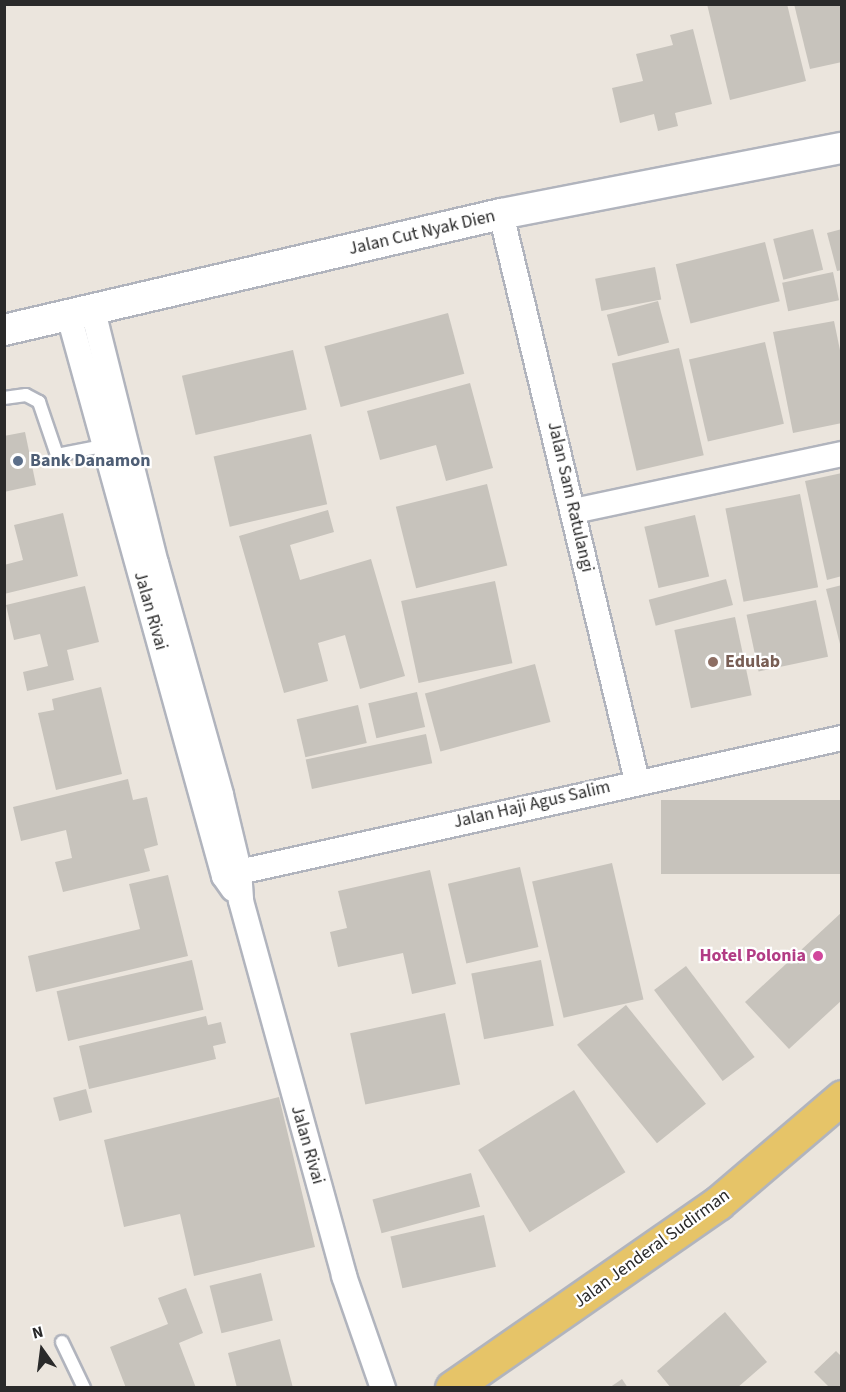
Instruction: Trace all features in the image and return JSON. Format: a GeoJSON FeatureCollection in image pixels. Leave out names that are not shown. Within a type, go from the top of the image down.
{"type":"FeatureCollection","features":[{"type":"Feature","properties":{"kind":"main road","name":"Jalan Jenderal Sudirman"},"geometry":{"type":"LineString","coordinates":[[452,1388],[717,1203],[842,1097]]}},
{"type":"Feature","properties":{"kind":"street","name":"Jalan Cut Nyak Dien"},"geometry":{"type":"LineString","coordinates":[[4,330],[81,314],[501,214],[842,148]]}},
{"type":"Feature","properties":{"kind":"street","name":"Jalan Sam Ratulangi"},"geometry":{"type":"LineString","coordinates":[[501,214],[637,781]]}},
{"type":"Feature","properties":{"kind":"street","name":"Jalan Rivai"},"geometry":{"type":"LineString","coordinates":[[81,314],[103,446],[232,873],[344,1276],[383,1388]]}},
{"type":"Feature","properties":{"kind":"street","name":"Jalan Rivai"},"geometry":{"type":"LineString","coordinates":[[81,314],[156,563],[232,873]]}},
{"type":"Feature","properties":{"kind":"street"},"geometry":{"type":"LineString","coordinates":[[574,512],[842,454]]}},
{"type":"Feature","properties":{"kind":"street","name":"Jalan Haji Agus Salim"},"geometry":{"type":"LineString","coordinates":[[232,873],[637,781],[842,738]]}},
{"type":"Feature","properties":{"kind":"lane"},"geometry":{"type":"LineString","coordinates":[[4,398],[26,395],[39,402],[57,455],[103,446]]}},
{"type":"Feature","properties":{"kind":"lane"},"geometry":{"type":"LineString","coordinates":[[62,1342],[84,1388]]}},
{"type":"Feature","properties":{"kind":"building"},"geometry":{"type":"Polygon","coordinates":[[[707,4],[787,4],[806,81],[730,100],[707,4]]]}},
{"type":"Feature","properties":{"kind":"building"},"geometry":{"type":"Polygon","coordinates":[[[794,4],[842,4],[842,62],[810,69],[794,4]]]}},
{"type":"Feature","properties":{"kind":"building"},"geometry":{"type":"Polygon","coordinates":[[[693,29],[712,104],[675,113],[678,126],[658,131],[654,114],[620,123],[612,88],[643,81],[636,54],[673,45],[670,35],[693,29]]]}},
{"type":"Feature","properties":{"kind":"building"},"geometry":{"type":"Polygon","coordinates":[[[813,229],[823,270],[783,280],[773,239],[813,229]]]}},
{"type":"Feature","properties":{"kind":"building"},"geometry":{"type":"Polygon","coordinates":[[[842,229],[842,270],[837,271],[827,233],[842,229]]]}},
{"type":"Feature","properties":{"kind":"building"},"geometry":{"type":"Polygon","coordinates":[[[765,242],[780,301],[690,323],[676,264],[765,242]]]}},
{"type":"Feature","properties":{"kind":"building"},"geometry":{"type":"Polygon","coordinates":[[[655,267],[661,299],[601,311],[595,279],[655,267]]]}},
{"type":"Feature","properties":{"kind":"building"},"geometry":{"type":"Polygon","coordinates":[[[833,272],[839,300],[788,311],[782,283],[833,272]]]}},
{"type":"Feature","properties":{"kind":"building"},"geometry":{"type":"Polygon","coordinates":[[[658,301],[669,343],[618,356],[607,315],[658,301]]]}},
{"type":"Feature","properties":{"kind":"building"},"geometry":{"type":"Polygon","coordinates":[[[448,313],[464,374],[341,407],[324,346],[448,313]]]}},
{"type":"Feature","properties":{"kind":"building"},"geometry":{"type":"Polygon","coordinates":[[[834,321],[842,360],[842,423],[793,433],[773,332],[834,321]]]}},
{"type":"Feature","properties":{"kind":"building"},"geometry":{"type":"Polygon","coordinates":[[[765,342],[784,424],[708,441],[689,360],[765,342]]]}},
{"type":"Feature","properties":{"kind":"building"},"geometry":{"type":"Polygon","coordinates":[[[679,348],[704,455],[637,471],[612,364],[679,348]]]}},
{"type":"Feature","properties":{"kind":"building"},"geometry":{"type":"Polygon","coordinates":[[[293,350],[307,409],[196,435],[182,376],[293,350]]]}},
{"type":"Feature","properties":{"kind":"building"},"geometry":{"type":"Polygon","coordinates":[[[470,383],[493,468],[446,481],[436,445],[380,460],[367,411],[470,383]]]}},
{"type":"Feature","properties":{"kind":"building","name":"Bank Danamon"},"geometry":{"type":"Polygon","coordinates":[[[25,432],[36,485],[4,492],[4,436],[25,432]]]}},
{"type":"Feature","properties":{"kind":"building"},"geometry":{"type":"Polygon","coordinates":[[[311,434],[327,504],[230,527],[214,456],[311,434]]]}},
{"type":"Feature","properties":{"kind":"building"},"geometry":{"type":"Polygon","coordinates":[[[842,473],[842,576],[827,580],[805,481],[842,473]]]}},
{"type":"Feature","properties":{"kind":"building"},"geometry":{"type":"Polygon","coordinates":[[[487,484],[507,566],[416,588],[396,507],[487,484]]]}},
{"type":"Feature","properties":{"kind":"building"},"geometry":{"type":"Polygon","coordinates":[[[800,494],[818,587],[744,602],[725,509],[800,494]]]}},
{"type":"Feature","properties":{"kind":"building"},"geometry":{"type":"Polygon","coordinates":[[[328,510],[334,532],[290,545],[300,580],[371,559],[405,676],[360,689],[345,635],[318,643],[328,681],[284,693],[239,536],[328,510]]]}},
{"type":"Feature","properties":{"kind":"building"},"geometry":{"type":"Polygon","coordinates":[[[63,513],[78,576],[4,594],[4,565],[23,560],[14,525],[63,513]]]}},
{"type":"Feature","properties":{"kind":"building"},"geometry":{"type":"Polygon","coordinates":[[[695,515],[709,576],[659,588],[644,527],[695,515]]]}},
{"type":"Feature","properties":{"kind":"building"},"geometry":{"type":"Polygon","coordinates":[[[726,579],[733,605],[656,626],[649,600],[726,579]]]}},
{"type":"Feature","properties":{"kind":"building"},"geometry":{"type":"Polygon","coordinates":[[[495,581],[512,663],[419,683],[401,601],[495,581]]]}},
{"type":"Feature","properties":{"kind":"building"},"geometry":{"type":"Polygon","coordinates":[[[842,585],[842,648],[841,648],[826,589],[842,585]]]}},
{"type":"Feature","properties":{"kind":"building"},"geometry":{"type":"Polygon","coordinates":[[[85,586],[99,642],[67,650],[74,680],[27,691],[23,672],[48,666],[40,634],[14,640],[6,605],[85,586]]]}},
{"type":"Feature","properties":{"kind":"building"},"geometry":{"type":"Polygon","coordinates":[[[816,600],[828,657],[759,671],[747,615],[816,600]]]}},
{"type":"Feature","properties":{"kind":"building","name":"Edulab"},"geometry":{"type":"Polygon","coordinates":[[[735,617],[752,695],[691,708],[674,630],[735,617]]]}},
{"type":"Feature","properties":{"kind":"building"},"geometry":{"type":"Polygon","coordinates":[[[535,664],[551,722],[440,751],[425,694],[535,664]]]}},
{"type":"Feature","properties":{"kind":"building"},"geometry":{"type":"Polygon","coordinates":[[[101,687],[122,774],[56,790],[38,713],[54,710],[52,699],[101,687]]]}},
{"type":"Feature","properties":{"kind":"building"},"geometry":{"type":"Polygon","coordinates":[[[417,692],[425,727],[376,738],[368,703],[417,692]]]}},
{"type":"Feature","properties":{"kind":"building"},"geometry":{"type":"Polygon","coordinates":[[[358,705],[367,743],[305,757],[297,719],[358,705]]]}},
{"type":"Feature","properties":{"kind":"building"},"geometry":{"type":"Polygon","coordinates":[[[426,734],[432,763],[312,789],[306,760],[426,734]]]}},
{"type":"Feature","properties":{"kind":"building"},"geometry":{"type":"Polygon","coordinates":[[[128,779],[133,800],[147,797],[158,845],[144,849],[150,871],[63,892],[55,862],[72,858],[66,830],[21,841],[13,807],[128,779]]]}},
{"type":"Feature","properties":{"kind":"building"},"geometry":{"type":"Polygon","coordinates":[[[661,800],[842,800],[842,874],[661,874],[661,800]]]}},
{"type":"Feature","properties":{"kind":"building"},"geometry":{"type":"Polygon","coordinates":[[[612,863],[643,999],[564,1018],[532,881],[612,863]]]}},
{"type":"Feature","properties":{"kind":"building"},"geometry":{"type":"Polygon","coordinates":[[[520,867],[538,947],[466,964],[448,884],[520,867]]]}},
{"type":"Feature","properties":{"kind":"building"},"geometry":{"type":"Polygon","coordinates":[[[430,870],[456,984],[412,994],[403,953],[338,967],[330,932],[347,928],[338,891],[430,870]]]}},
{"type":"Feature","properties":{"kind":"building"},"geometry":{"type":"Polygon","coordinates":[[[168,875],[188,956],[36,992],[28,956],[140,929],[129,884],[168,875]]]}},
{"type":"Feature","properties":{"kind":"building","name":"Hotel Polonia"},"geometry":{"type":"Polygon","coordinates":[[[842,912],[842,1000],[789,1049],[745,1002],[842,912]]]}},
{"type":"Feature","properties":{"kind":"building"},"geometry":{"type":"Polygon","coordinates":[[[192,960],[203,1010],[68,1041],[57,991],[192,960]]]}},
{"type":"Feature","properties":{"kind":"building"},"geometry":{"type":"Polygon","coordinates":[[[541,960],[554,1026],[484,1039],[471,974],[541,960]]]}},
{"type":"Feature","properties":{"kind":"building"},"geometry":{"type":"Polygon","coordinates":[[[686,966],[755,1057],[723,1081],[654,990],[686,966]]]}},
{"type":"Feature","properties":{"kind":"building"},"geometry":{"type":"Polygon","coordinates":[[[626,1005],[706,1104],[657,1143],[577,1045],[626,1005]]]}},
{"type":"Feature","properties":{"kind":"building"},"geometry":{"type":"Polygon","coordinates":[[[445,1013],[460,1084],[365,1105],[350,1033],[445,1013]]]}},
{"type":"Feature","properties":{"kind":"building"},"geometry":{"type":"Polygon","coordinates":[[[206,1016],[208,1025],[221,1022],[226,1043],[213,1046],[216,1059],[89,1089],[79,1046],[206,1016]]]}},
{"type":"Feature","properties":{"kind":"building"},"geometry":{"type":"Polygon","coordinates":[[[86,1089],[92,1112],[59,1121],[53,1098],[86,1089]]]}},
{"type":"Feature","properties":{"kind":"building"},"geometry":{"type":"Polygon","coordinates":[[[574,1090],[625,1172],[530,1232],[478,1150],[574,1090]]]}},
{"type":"Feature","properties":{"kind":"building"},"geometry":{"type":"Polygon","coordinates":[[[279,1097],[315,1247],[194,1276],[180,1214],[124,1227],[104,1140],[279,1097]]]}},
{"type":"Feature","properties":{"kind":"building"},"geometry":{"type":"Polygon","coordinates":[[[471,1173],[480,1207],[382,1233],[372,1199],[471,1173]]]}},
{"type":"Feature","properties":{"kind":"building"},"geometry":{"type":"Polygon","coordinates":[[[484,1215],[496,1267],[402,1288],[390,1237],[484,1215]]]}},
{"type":"Feature","properties":{"kind":"building"},"geometry":{"type":"Polygon","coordinates":[[[261,1273],[273,1321],[221,1333],[210,1286],[261,1273]]]}},
{"type":"Feature","properties":{"kind":"building"},"geometry":{"type":"Polygon","coordinates":[[[186,1288],[203,1333],[179,1343],[196,1388],[126,1388],[110,1347],[168,1324],[158,1298],[186,1288]]]}},
{"type":"Feature","properties":{"kind":"building"},"geometry":{"type":"Polygon","coordinates":[[[725,1312],[767,1362],[737,1388],[671,1388],[657,1371],[725,1312]]]}},
{"type":"Feature","properties":{"kind":"building"},"geometry":{"type":"Polygon","coordinates":[[[280,1339],[293,1388],[237,1388],[228,1353],[280,1339]]]}},
{"type":"Feature","properties":{"kind":"building"},"geometry":{"type":"Polygon","coordinates":[[[836,1351],[842,1357],[842,1388],[830,1388],[814,1372],[836,1351]]]}},
{"type":"Feature","properties":{"kind":"building"},"geometry":{"type":"Polygon","coordinates":[[[622,1379],[628,1388],[609,1388],[622,1379]]]}},
{"type":"Feature","properties":{"kind":"place","name":"Bank Danamon"},"geometry":{"type":"Point","coordinates":[18,461]}},
{"type":"Feature","properties":{"kind":"place","name":"Edulab"},"geometry":{"type":"Point","coordinates":[713,662]}},
{"type":"Feature","properties":{"kind":"place","name":"Hotel Polonia"},"geometry":{"type":"Point","coordinates":[818,956]}}]}
